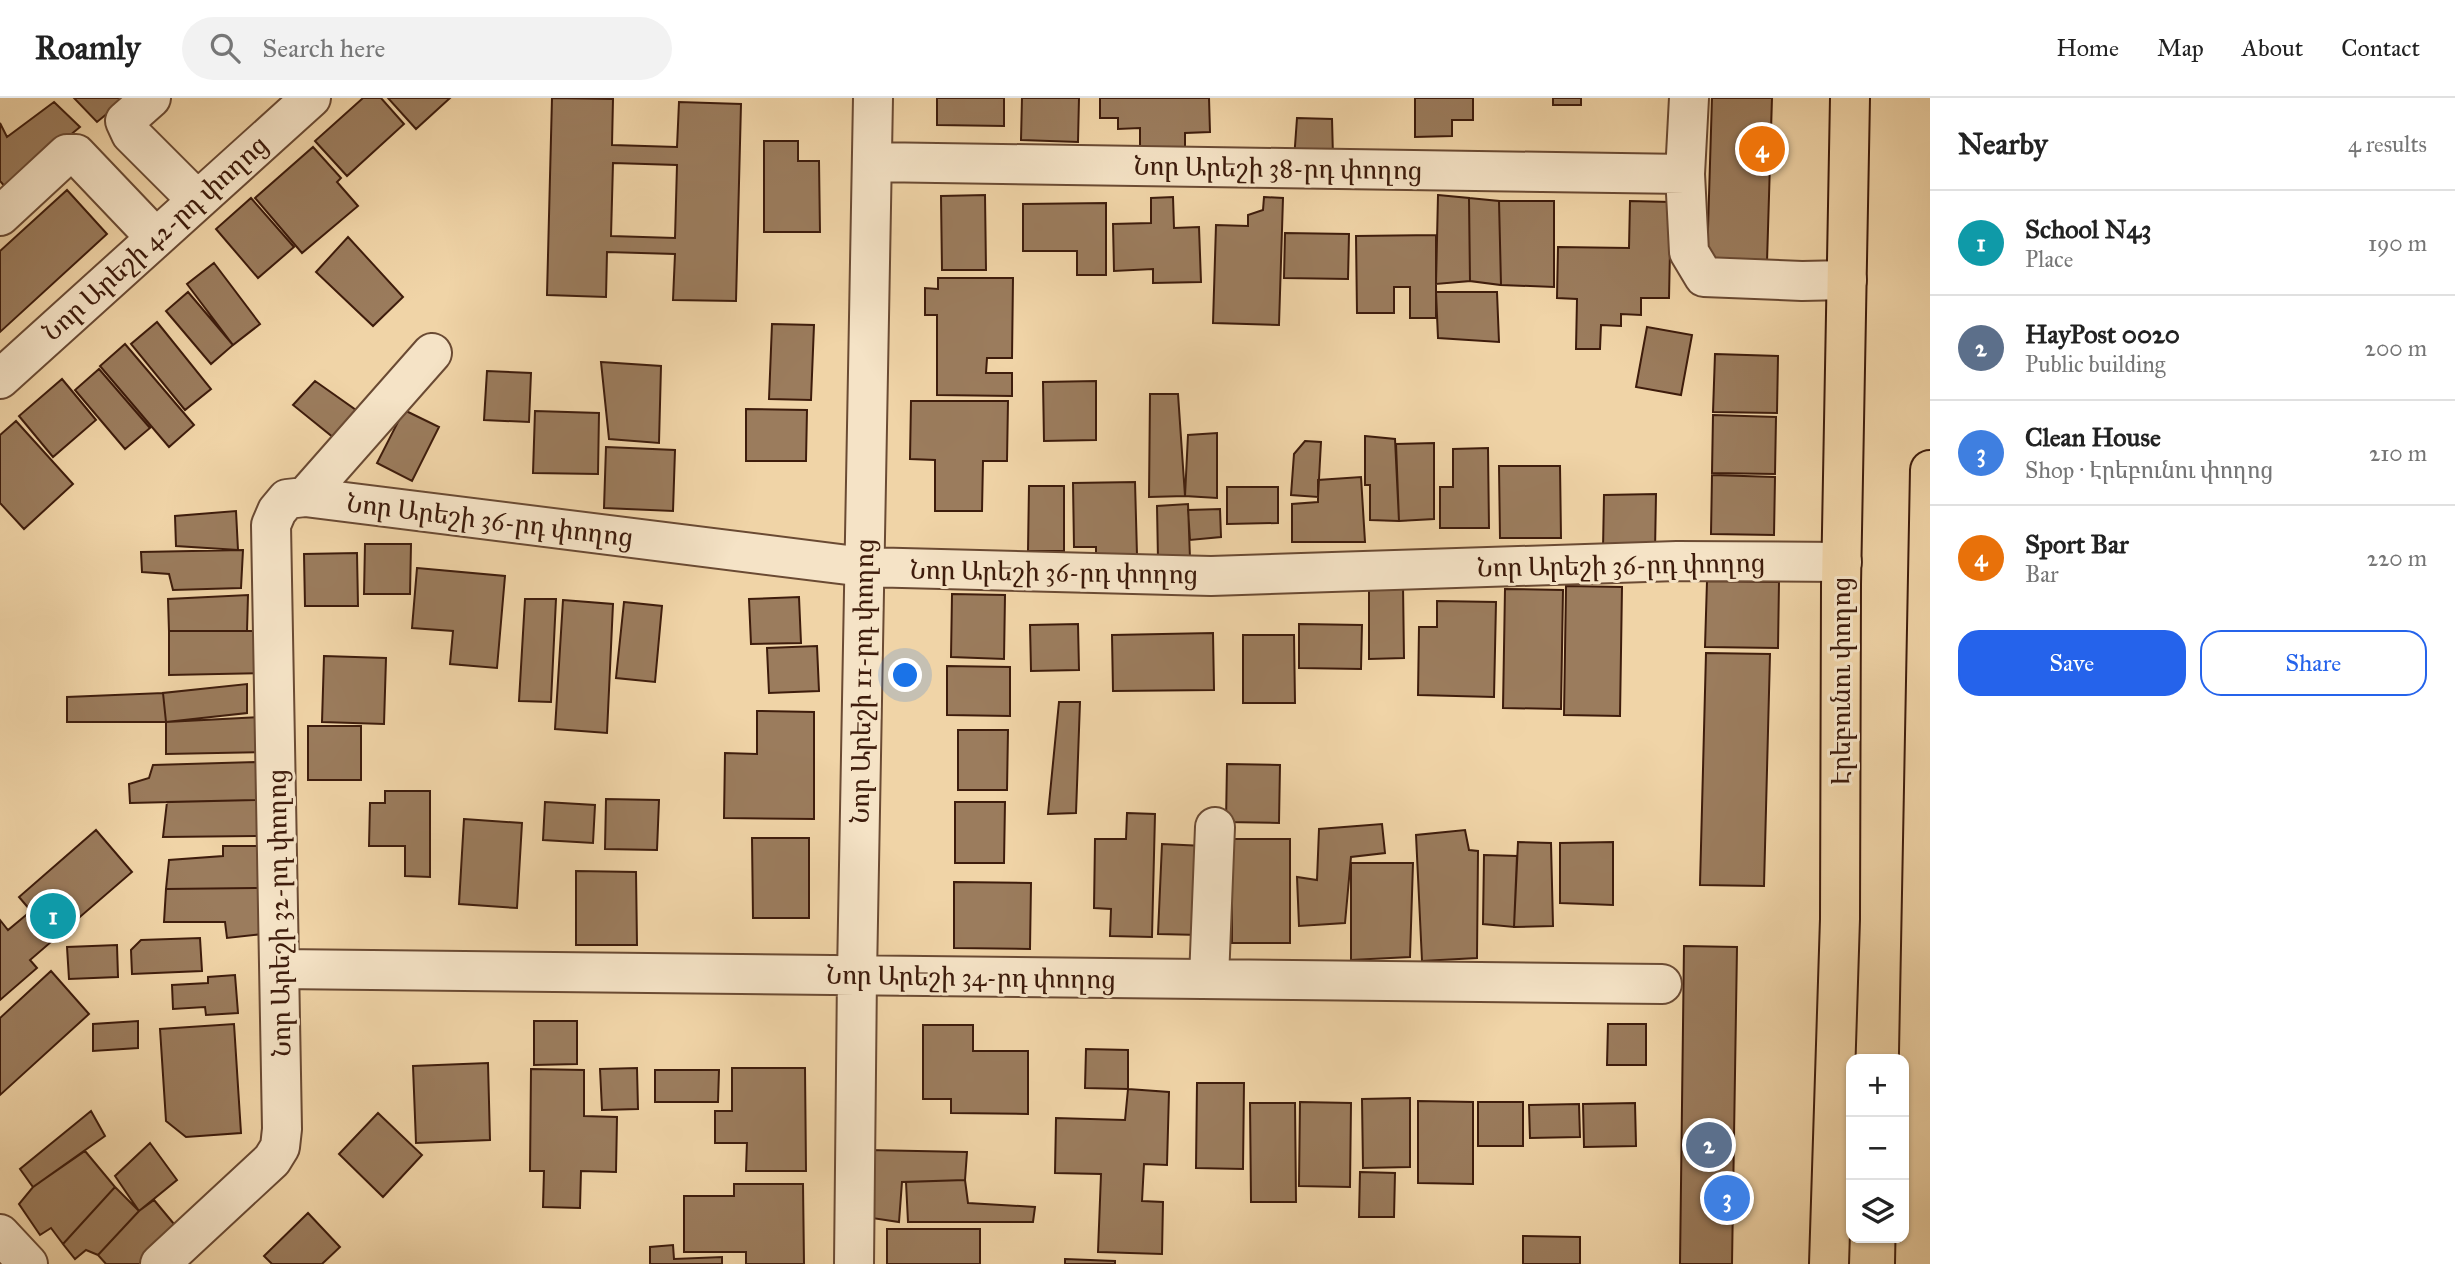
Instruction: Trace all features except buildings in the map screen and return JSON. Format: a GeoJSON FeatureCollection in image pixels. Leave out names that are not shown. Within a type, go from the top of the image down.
{"type":"FeatureCollection","features":[{"type":"Feature","properties":{"kind":"main road","name":"Էրեբունու փողոց"},"geometry":{"type":"LineString","coordinates":[[1829,1264],[1840,919],[1842,562],[1850,98]]}},
{"type":"Feature","properties":{"kind":"main road"},"geometry":{"type":"LineString","coordinates":[[1914,1264],[1926,918],[1930,470]]}},
{"type":"Feature","properties":{"kind":"street"},"geometry":{"type":"LineString","coordinates":[[151,98],[125,121],[131,134],[197,200]]}},
{"type":"Feature","properties":{"kind":"street","name":"Նոր Արեշի 42-րդ փողոց"},"geometry":{"type":"LineString","coordinates":[[0,379],[310,98]]}},
{"type":"Feature","properties":{"kind":"street","name":"Նոր Արեշի 11-րդ փողոց"},"geometry":{"type":"LineString","coordinates":[[854,1264],[873,98]]}},
{"type":"Feature","properties":{"kind":"street"},"geometry":{"type":"LineString","coordinates":[[1689,98],[1685,174],[1689,252],[1704,277],[1847,280]]}},
{"type":"Feature","properties":{"kind":"street"},"geometry":{"type":"LineString","coordinates":[[0,216],[67,154],[76,154],[156,237]]}},
{"type":"Feature","properties":{"kind":"street","name":"Նոր Արեշի 38-րդ փողոց"},"geometry":{"type":"LineString","coordinates":[[872,162],[1685,174]]}},
{"type":"Feature","properties":{"kind":"street"},"geometry":{"type":"LineString","coordinates":[[291,504],[432,353]]}},
{"type":"Feature","properties":{"kind":"street","name":"Նոր Արեշի 36-րդ փողոց"},"geometry":{"type":"LineString","coordinates":[[291,504],[864,567],[1211,576],[1676,561],[1842,562]]}},
{"type":"Feature","properties":{"kind":"street","name":"Նոր Արեշի 32-րդ փողոց"},"geometry":{"type":"LineString","coordinates":[[160,1264],[272,1160],[280,1147],[280,969],[271,525],[291,504]]}},
{"type":"Feature","properties":{"kind":"street"},"geometry":{"type":"LineString","coordinates":[[1209,979],[1215,827]]}},
{"type":"Feature","properties":{"kind":"street","name":"Նոր Արեշի 34-րդ փողոց"},"geometry":{"type":"LineString","coordinates":[[280,969],[1662,984]]}},
{"type":"Feature","properties":{"kind":"street"},"geometry":{"type":"LineString","coordinates":[[0,1234],[28,1264]]}},
{"type":"Feature","properties":{"kind":"place","name":"Sport Bar"},"geometry":{"type":"Point","coordinates":[1762,149]}},
{"type":"Feature","properties":{"kind":"place","name":"School N43"},"geometry":{"type":"Point","coordinates":[53,916]}},
{"type":"Feature","properties":{"kind":"place","name":"HayPost 0020"},"geometry":{"type":"Point","coordinates":[1709,1145]}},
{"type":"Feature","properties":{"kind":"place","name":"Clean House"},"geometry":{"type":"Point","coordinates":[1727,1198]}}]}
